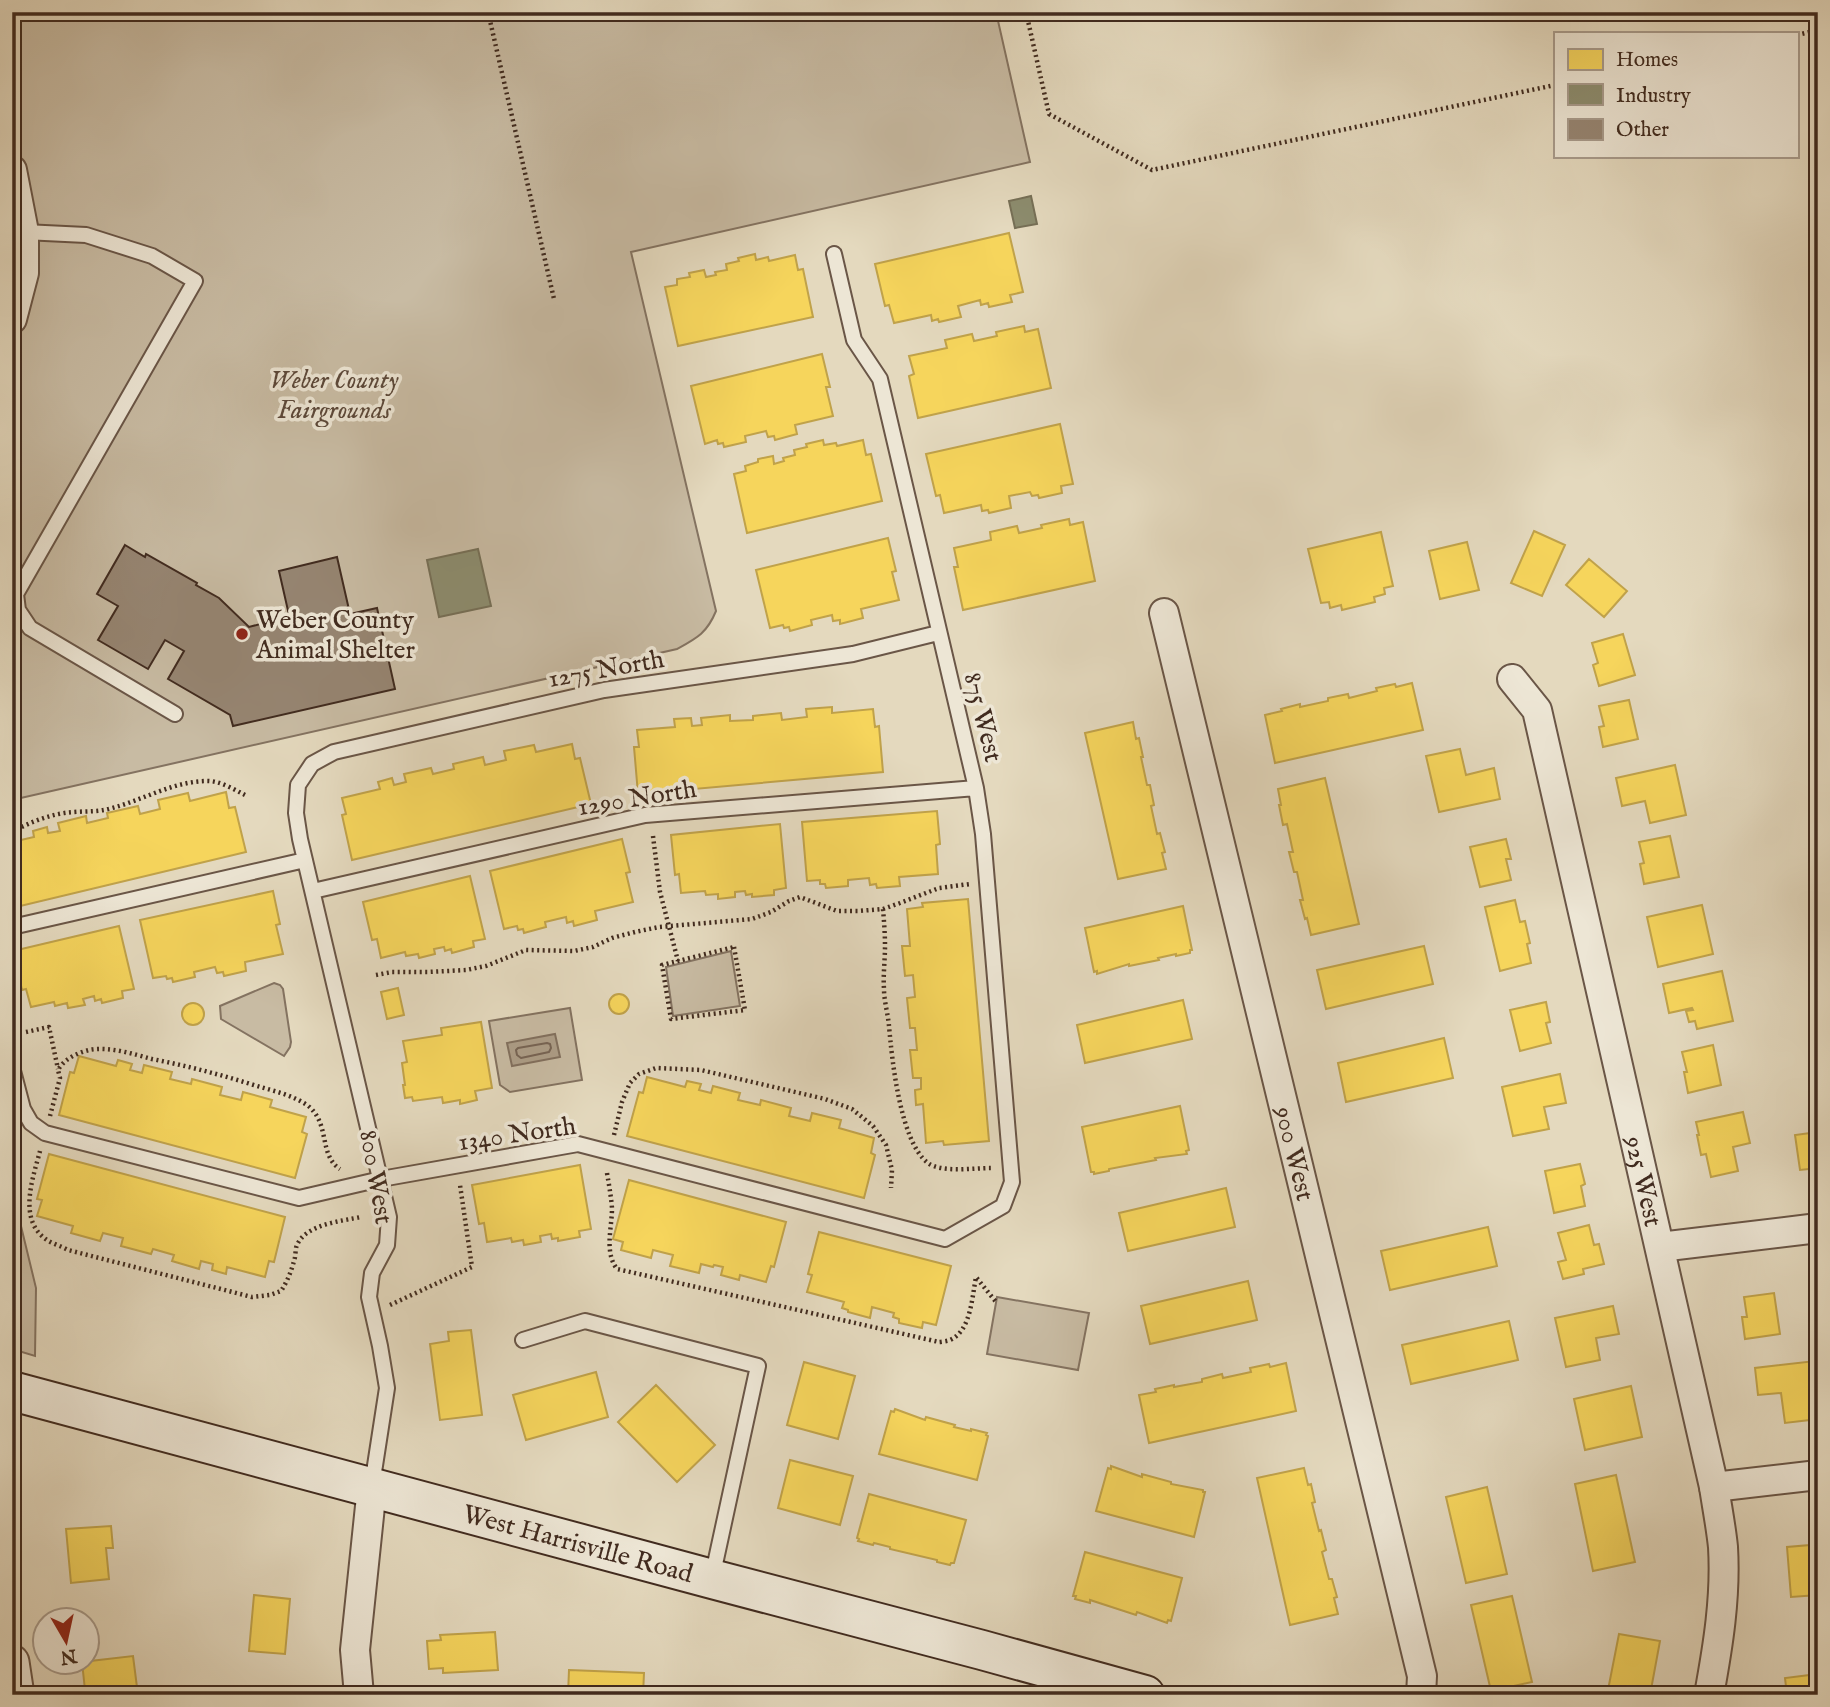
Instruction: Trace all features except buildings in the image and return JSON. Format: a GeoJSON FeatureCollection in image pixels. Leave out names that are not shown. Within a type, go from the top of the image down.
{"type":"FeatureCollection","features":[{"type":"Feature","properties":{"kind":"main road","name":"West Harrisville Road"},"geometry":{"type":"LineString","coordinates":[[12,1391],[1145,1695]]}},
{"type":"Feature","properties":{"kind":"street"},"geometry":{"type":"LineString","coordinates":[[12,170],[24,232],[24,273],[12,319]]}},
{"type":"Feature","properties":{"kind":"street","name":"900 West"},"geometry":{"type":"LineString","coordinates":[[1164,613],[1422,1676],[1421,1695]]}},
{"type":"Feature","properties":{"kind":"street","name":"925 West"},"geometry":{"type":"LineString","coordinates":[[1512,679],[1537,710],[1714,1487],[1723,1546],[1723,1592],[1709,1695]]}},
{"type":"Feature","properties":{"kind":"street"},"geometry":{"type":"LineString","coordinates":[[1660,1247],[1818,1228]]}},
{"type":"Feature","properties":{"kind":"street"},"geometry":{"type":"LineString","coordinates":[[1714,1487],[1818,1475]]}},
{"type":"Feature","properties":{"kind":"street","name":"800 West"},"geometry":{"type":"LineString","coordinates":[[359,1695],[355,1650],[372,1487]]}},
{"type":"Feature","properties":{"kind":"street"},"geometry":{"type":"LineString","coordinates":[[12,1662],[17,1695]]}},
{"type":"Feature","properties":{"kind":"lane"},"geometry":{"type":"LineString","coordinates":[[24,232],[86,235],[152,256],[195,281],[16,594],[18,610],[30,628],[175,714]]}},
{"type":"Feature","properties":{"kind":"lane","name":"875 West"},"geometry":{"type":"LineString","coordinates":[[834,254],[854,340],[880,379],[976,788],[983,834],[1012,1182],[1003,1206]]}},
{"type":"Feature","properties":{"kind":"lane","name":"1275 North"},"geometry":{"type":"LineString","coordinates":[[298,785],[312,764],[334,752],[604,690],[853,654],[938,633]]}},
{"type":"Feature","properties":{"kind":"lane","name":"800 West"},"geometry":{"type":"LineString","coordinates":[[298,785],[296,813],[305,860],[389,1217],[387,1245],[372,1273],[369,1297],[387,1388],[372,1487]]}},
{"type":"Feature","properties":{"kind":"lane","name":"1290 North"},"geometry":{"type":"LineString","coordinates":[[313,891],[645,815],[976,788]]}},
{"type":"Feature","properties":{"kind":"lane"},"geometry":{"type":"LineString","coordinates":[[12,927],[305,860]]}},
{"type":"Feature","properties":{"kind":"lane","name":"1340 North"},"geometry":{"type":"LineString","coordinates":[[12,1067],[23,1110],[32,1123],[45,1133],[299,1198],[381,1179],[578,1144],[945,1239],[1003,1206]]}},
{"type":"Feature","properties":{"kind":"lane"},"geometry":{"type":"LineString","coordinates":[[523,1340],[585,1321],[758,1366],[712,1579]]}},
{"type":"Feature","properties":{"kind":"path"},"geometry":{"type":"LineString","coordinates":[[488,12],[554,299]]}},
{"type":"Feature","properties":{"kind":"path"},"geometry":{"type":"LineString","coordinates":[[1026,12],[1049,114],[1152,170],[1554,85]]}},
{"type":"Feature","properties":{"kind":"path"},"geometry":{"type":"LineString","coordinates":[[1798,35],[1818,30]]}},
{"type":"Feature","properties":{"kind":"path"},"geometry":{"type":"LineString","coordinates":[[12,832],[50,817],[112,808],[168,788],[205,780],[218,782],[245,795]]}},
{"type":"Feature","properties":{"kind":"path"},"geometry":{"type":"LineString","coordinates":[[653,836],[660,892],[678,961]]}},
{"type":"Feature","properties":{"kind":"path"},"geometry":{"type":"LineString","coordinates":[[376,975],[392,972],[466,970],[485,966],[526,950],[574,951],[593,947],[612,937],[668,926],[752,919],[800,897],[837,911],[858,911],[883,908],[915,899],[939,888],[974,884]]}},
{"type":"Feature","properties":{"kind":"path"},"geometry":{"type":"LineString","coordinates":[[883,908],[886,943],[884,989],[892,1061],[901,1111],[910,1136],[928,1164],[943,1169],[995,1168]]}},
{"type":"Feature","properties":{"kind":"path"},"geometry":{"type":"LineString","coordinates":[[734,947],[745,1010],[671,1019],[662,965],[678,961],[734,947]]}},
{"type":"Feature","properties":{"kind":"path"},"geometry":{"type":"LineString","coordinates":[[26,1032],[49,1027],[58,1070]]}},
{"type":"Feature","properties":{"kind":"path"},"geometry":{"type":"LineString","coordinates":[[613,1141],[622,1102],[630,1083],[639,1074],[656,1068],[701,1070],[825,1099],[852,1109],[873,1126],[886,1144],[892,1170],[891,1188]]}},
{"type":"Feature","properties":{"kind":"path"},"geometry":{"type":"LineString","coordinates":[[607,1173],[612,1210],[611,1261],[617,1269],[939,1342],[949,1341],[960,1333],[968,1317],[976,1277],[996,1302]]}},
{"type":"Feature","properties":{"kind":"path"},"geometry":{"type":"LineString","coordinates":[[390,1305],[472,1267],[460,1184]]}},
{"type":"Feature","properties":{"kind":"green space","name":"Weber County Fairgrounds"},"geometry":{"type":"Polygon","coordinates":[[[12,12],[996,12],[1030,162],[631,252],[716,611],[705,630],[690,642],[677,649],[12,800],[12,12]]]}},
{"type":"Feature","properties":{"kind":"green space"},"geometry":{"type":"Polygon","coordinates":[[[731,951],[740,1006],[673,1016],[666,967],[731,951]]]}},
{"type":"Feature","properties":{"kind":"green space"},"geometry":{"type":"Polygon","coordinates":[[[274,983],[283,989],[291,1042],[284,1056],[221,1019],[220,1006],[274,983]]]}},
{"type":"Feature","properties":{"kind":"green space"},"geometry":{"type":"Polygon","coordinates":[[[570,1008],[582,1080],[510,1092],[500,1085],[489,1021],[570,1008]]]}},
{"type":"Feature","properties":{"kind":"green space"},"geometry":{"type":"Polygon","coordinates":[[[12,1189],[36,1288],[35,1356],[12,1349],[12,1189]]]}},
{"type":"Feature","properties":{"kind":"green space"},"geometry":{"type":"Polygon","coordinates":[[[997,1297],[1089,1313],[1078,1370],[987,1354],[997,1297]]]}},
{"type":"Feature","properties":{"kind":"water"},"geometry":{"type":"Polygon","coordinates":[[[555,1034],[560,1057],[512,1066],[507,1043],[555,1034]]]}},
{"type":"Feature","properties":{"kind":"place","name":"Weber County Animal Shelter"},"geometry":{"type":"Point","coordinates":[242,634]}}]}
